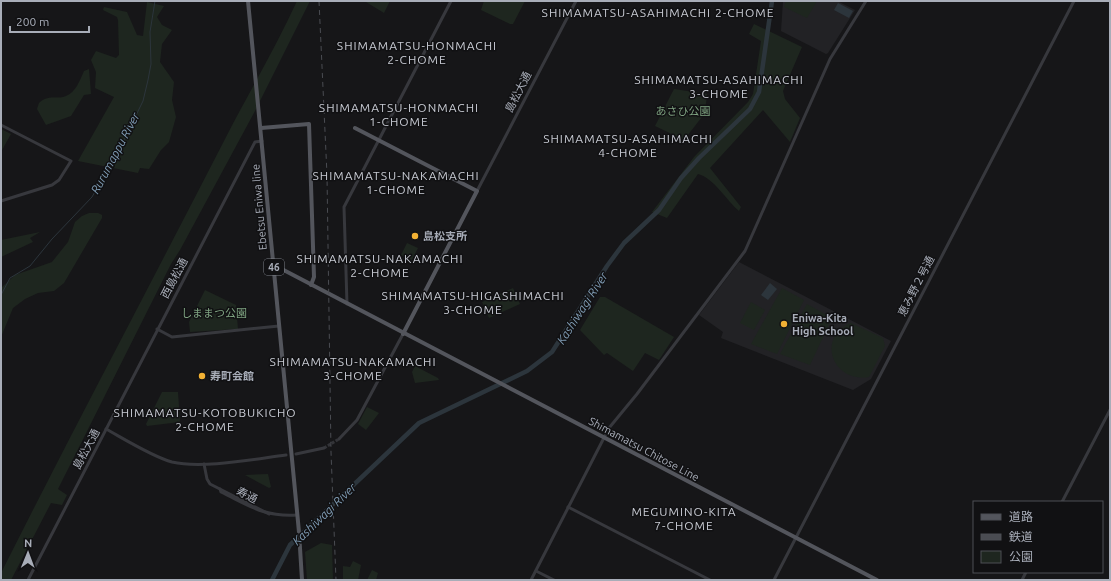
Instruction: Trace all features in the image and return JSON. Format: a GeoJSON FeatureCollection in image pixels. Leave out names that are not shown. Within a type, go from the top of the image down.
{"type":"FeatureCollection","features":[{"type":"Feature","properties":{"kind":"main road","name":"Ebetsu Eniwa line"},"geometry":{"type":"LineString","coordinates":[[248,1],[299,532],[301,580]]}},
{"type":"Feature","properties":{"kind":"main road"},"geometry":{"type":"LineString","coordinates":[[261,128],[309,124],[314,277],[311,285]]}},
{"type":"Feature","properties":{"kind":"main road"},"geometry":{"type":"LineString","coordinates":[[355,128],[477,191],[403,334]]}},
{"type":"Feature","properties":{"kind":"main road","name":"Shimamatsu Chitose Line"},"geometry":{"type":"LineString","coordinates":[[274,266],[877,580]]}},
{"type":"Feature","properties":{"kind":"street"},"geometry":{"type":"LineString","coordinates":[[347,304],[344,207],[451,1]]}},
{"type":"Feature","properties":{"kind":"street","name":"島松大通"},"geometry":{"type":"LineString","coordinates":[[477,191],[576,1]]}},
{"type":"Feature","properties":{"kind":"street"},"geometry":{"type":"LineString","coordinates":[[531,580],[609,428],[745,251],[830,59],[866,1]]}},
{"type":"Feature","properties":{"kind":"street","name":"恵み野２号通"},"geometry":{"type":"LineString","coordinates":[[774,580],[1074,1]]}},
{"type":"Feature","properties":{"kind":"street"},"geometry":{"type":"LineString","coordinates":[[1,125],[71,161],[59,180],[52,185],[1,200]]}},
{"type":"Feature","properties":{"kind":"street","name":"西島松通"},"geometry":{"type":"LineString","coordinates":[[106,429],[255,142],[262,141]]}},
{"type":"Feature","properties":{"kind":"street"},"geometry":{"type":"LineString","coordinates":[[157,329],[172,337],[279,326]]}},
{"type":"Feature","properties":{"kind":"street"},"geometry":{"type":"LineString","coordinates":[[339,439],[357,420],[403,334]]}},
{"type":"Feature","properties":{"kind":"street"},"geometry":{"type":"LineString","coordinates":[[1063,501],[1110,410]]}},
{"type":"Feature","properties":{"kind":"street","name":"島松大通"},"geometry":{"type":"LineString","coordinates":[[28,580],[106,429],[169,461],[182,464],[204,464],[286,455]]}},
{"type":"Feature","properties":{"kind":"street"},"geometry":{"type":"LineString","coordinates":[[296,454],[324,448]]}},
{"type":"Feature","properties":{"kind":"street","name":"寿通"},"geometry":{"type":"LineString","coordinates":[[204,464],[208,482],[220,489],[221,492],[261,512],[279,516],[297,516]]}},
{"type":"Feature","properties":{"kind":"street"},"geometry":{"type":"LineString","coordinates":[[568,507],[710,580]]}},
{"type":"Feature","properties":{"kind":"street"},"geometry":{"type":"LineString","coordinates":[[536,571],[554,580]]}},
{"type":"Feature","properties":{"kind":"shaded area"},"geometry":{"type":"Polygon","coordinates":[[[783,1],[837,1],[855,10],[826,54],[781,31],[783,1]]]}},
{"type":"Feature","properties":{"kind":"shaded area"},"geometry":{"type":"Polygon","coordinates":[[[838,3],[853,11],[849,18],[834,10],[838,3]]]}},
{"type":"Feature","properties":{"kind":"shaded area","name":"Eniwa-Kita High School"},"geometry":{"type":"Polygon","coordinates":[[[739,262],[891,341],[871,379],[853,390],[721,338],[723,332],[699,315],[739,262]]]}},
{"type":"Feature","properties":{"kind":"shaded area"},"geometry":{"type":"Polygon","coordinates":[[[770,283],[777,289],[768,300],[761,295],[770,283]]]}},
{"type":"Feature","properties":{"kind":"green space"},"geometry":{"type":"Polygon","coordinates":[[[297,1],[310,1],[255,111],[171,264],[58,489],[67,495],[62,505],[51,503],[11,580],[1,580],[1,573],[233,123],[280,37],[297,1]]]}},
{"type":"Feature","properties":{"kind":"green space"},"geometry":{"type":"Polygon","coordinates":[[[366,1],[390,1],[384,13],[366,2],[366,1]]]}},
{"type":"Feature","properties":{"kind":"green space"},"geometry":{"type":"Polygon","coordinates":[[[484,1],[525,1],[513,24],[510,24],[481,10],[484,1]]]}},
{"type":"Feature","properties":{"kind":"green space"},"geometry":{"type":"Polygon","coordinates":[[[786,1],[817,1],[807,18],[784,7],[786,1]]]}},
{"type":"Feature","properties":{"kind":"green space"},"geometry":{"type":"Polygon","coordinates":[[[147,2],[164,6],[157,17],[162,25],[172,30],[162,44],[160,62],[174,82],[172,100],[176,117],[169,142],[161,150],[149,169],[140,168],[138,173],[78,161],[114,97],[95,88],[96,72],[91,60],[96,51],[116,58],[119,55],[118,20],[117,17],[103,10],[104,7],[127,12],[137,35],[143,36],[147,2]]]}},
{"type":"Feature","properties":{"kind":"green space"},"geometry":{"type":"Polygon","coordinates":[[[754,24],[802,47],[783,91],[785,99],[800,118],[790,142],[763,110],[710,168],[741,207],[739,211],[715,185],[704,176],[698,174],[667,218],[652,212],[694,157],[748,102],[753,94],[761,41],[749,34],[754,24]]]}},
{"type":"Feature","properties":{"kind":"green space"},"geometry":{"type":"Polygon","coordinates":[[[89,69],[91,94],[84,95],[71,116],[46,125],[37,109],[39,103],[49,98],[66,96],[72,92],[84,71],[89,69]]]}},
{"type":"Feature","properties":{"kind":"green space","name":"あさひ公園"},"geometry":{"type":"Polygon","coordinates":[[[674,89],[707,94],[705,113],[684,140],[655,126],[674,89]]]}},
{"type":"Feature","properties":{"kind":"green space"},"geometry":{"type":"Polygon","coordinates":[[[1,129],[11,134],[1,152],[1,129]]]}},
{"type":"Feature","properties":{"kind":"green space"},"geometry":{"type":"Polygon","coordinates":[[[89,213],[98,213],[102,215],[102,218],[64,283],[54,291],[38,293],[25,299],[13,308],[1,337],[1,288],[15,275],[52,262],[68,242],[75,222],[82,216],[89,213]]]}},
{"type":"Feature","properties":{"kind":"green space"},"geometry":{"type":"Polygon","coordinates":[[[40,232],[30,238],[33,242],[1,257],[1,240],[40,232]]]}},
{"type":"Feature","properties":{"kind":"green space"},"geometry":{"type":"Polygon","coordinates":[[[407,243],[418,248],[412,260],[401,255],[407,243]]]}},
{"type":"Feature","properties":{"kind":"green space"},"geometry":{"type":"Polygon","coordinates":[[[513,288],[520,304],[489,318],[482,302],[513,288]]]}},
{"type":"Feature","properties":{"kind":"green space"},"geometry":{"type":"Polygon","coordinates":[[[782,288],[804,300],[777,354],[751,344],[782,288]]]}},
{"type":"Feature","properties":{"kind":"green space","name":"しままつ公園"},"geometry":{"type":"Polygon","coordinates":[[[205,290],[236,305],[238,329],[190,332],[189,322],[205,290]]]}},
{"type":"Feature","properties":{"kind":"green space"},"geometry":{"type":"Polygon","coordinates":[[[600,297],[605,297],[674,337],[659,360],[645,353],[633,371],[607,353],[604,355],[580,330],[600,297]]]}},
{"type":"Feature","properties":{"kind":"green space"},"geometry":{"type":"Polygon","coordinates":[[[751,302],[765,310],[754,330],[740,323],[751,302]]]}},
{"type":"Feature","properties":{"kind":"green space"},"geometry":{"type":"Polygon","coordinates":[[[807,304],[832,318],[810,365],[780,354],[807,304]]]}},
{"type":"Feature","properties":{"kind":"green space"},"geometry":{"type":"Polygon","coordinates":[[[851,323],[883,338],[885,346],[869,377],[856,377],[846,373],[838,366],[833,358],[832,348],[834,338],[840,330],[851,323]]]}},
{"type":"Feature","properties":{"kind":"green space"},"geometry":{"type":"Polygon","coordinates":[[[415,366],[438,378],[439,380],[415,383],[412,372],[415,366]]]}},
{"type":"Feature","properties":{"kind":"green space"},"geometry":{"type":"Polygon","coordinates":[[[162,392],[178,392],[180,422],[147,426],[146,424],[162,392]]]}},
{"type":"Feature","properties":{"kind":"green space"},"geometry":{"type":"Polygon","coordinates":[[[367,407],[379,413],[366,430],[358,424],[367,407]]]}},
{"type":"Feature","properties":{"kind":"green space"},"geometry":{"type":"Polygon","coordinates":[[[268,474],[271,487],[269,488],[245,475],[268,474]]]}},
{"type":"Feature","properties":{"kind":"green space"},"geometry":{"type":"Polygon","coordinates":[[[321,543],[332,545],[333,580],[307,580],[305,552],[321,543]]]}},
{"type":"Feature","properties":{"kind":"green space"},"geometry":{"type":"Polygon","coordinates":[[[353,561],[361,565],[358,580],[343,580],[343,566],[350,567],[353,561]]]}},
{"type":"Feature","properties":{"kind":"green space"},"geometry":{"type":"Polygon","coordinates":[[[372,570],[378,573],[376,580],[367,580],[372,570]]]}},
{"type":"Feature","properties":{"kind":"waterway","name":"Rurumappu River"},"geometry":{"type":"LineString","coordinates":[[1,295],[10,278],[30,266],[52,239],[92,197],[120,148],[143,101],[151,64],[150,32],[155,1]]}},
{"type":"Feature","properties":{"kind":"waterway","name":"Kashiwagi River"},"geometry":{"type":"LineString","coordinates":[[272,580],[290,545],[419,423],[527,371],[552,352],[607,266],[624,243],[659,210],[681,178],[699,158],[750,109],[759,92],[772,1]]}},
{"type":"Feature","properties":{"kind":"tunnel"},"geometry":{"type":"LineString","coordinates":[[324,448],[339,439]]}},
{"type":"Feature","properties":{"kind":"railway"},"geometry":{"type":"LineString","coordinates":[[319,1],[327,175],[331,452],[336,580]]}},
{"type":"Feature","properties":{"kind":"place","name":"島松支所"},"geometry":{"type":"Point","coordinates":[415,236]}},
{"type":"Feature","properties":{"kind":"place","name":"Eniwa-Kita High School"},"geometry":{"type":"Point","coordinates":[784,324]}},
{"type":"Feature","properties":{"kind":"place","name":"寿町会館"},"geometry":{"type":"Point","coordinates":[202,376]}},
{"type":"Feature","properties":{"kind":"district","name":"SHIMAMATSU-ASAHIMACHI 2-CHOME"},"geometry":{"type":"Point","coordinates":[658,12]}},
{"type":"Feature","properties":{"kind":"district","name":"SHIMAMATSU-HONMACHI 2-CHOME"},"geometry":{"type":"Point","coordinates":[417,52]}},
{"type":"Feature","properties":{"kind":"district","name":"SHIMAMATSU-ASAHIMACHI 3-CHOME"},"geometry":{"type":"Point","coordinates":[719,86]}},
{"type":"Feature","properties":{"kind":"district","name":"SHIMAMATSU-HONMACHI 1-CHOME"},"geometry":{"type":"Point","coordinates":[399,114]}},
{"type":"Feature","properties":{"kind":"district","name":"SHIMAMATSU-ASAHIMACHI 4-CHOME"},"geometry":{"type":"Point","coordinates":[628,145]}},
{"type":"Feature","properties":{"kind":"district","name":"SHIMAMATSU-NAKAMACHI 1-CHOME"},"geometry":{"type":"Point","coordinates":[396,182]}},
{"type":"Feature","properties":{"kind":"district","name":"SHIMAMATSU-NAKAMACHI 2-CHOME"},"geometry":{"type":"Point","coordinates":[380,265]}},
{"type":"Feature","properties":{"kind":"district","name":"SHIMAMATSU-HIGASHIMACHI 3-CHOME"},"geometry":{"type":"Point","coordinates":[473,302]}},
{"type":"Feature","properties":{"kind":"district","name":"SHIMAMATSU-NAKAMACHI 3-CHOME"},"geometry":{"type":"Point","coordinates":[353,368]}},
{"type":"Feature","properties":{"kind":"district","name":"SHIMAMATSU-KOTOBUKICHO 2-CHOME"},"geometry":{"type":"Point","coordinates":[205,419]}},
{"type":"Feature","properties":{"kind":"district","name":"MEGUMINO-KITA 7-CHOME"},"geometry":{"type":"Point","coordinates":[684,518]}}]}
